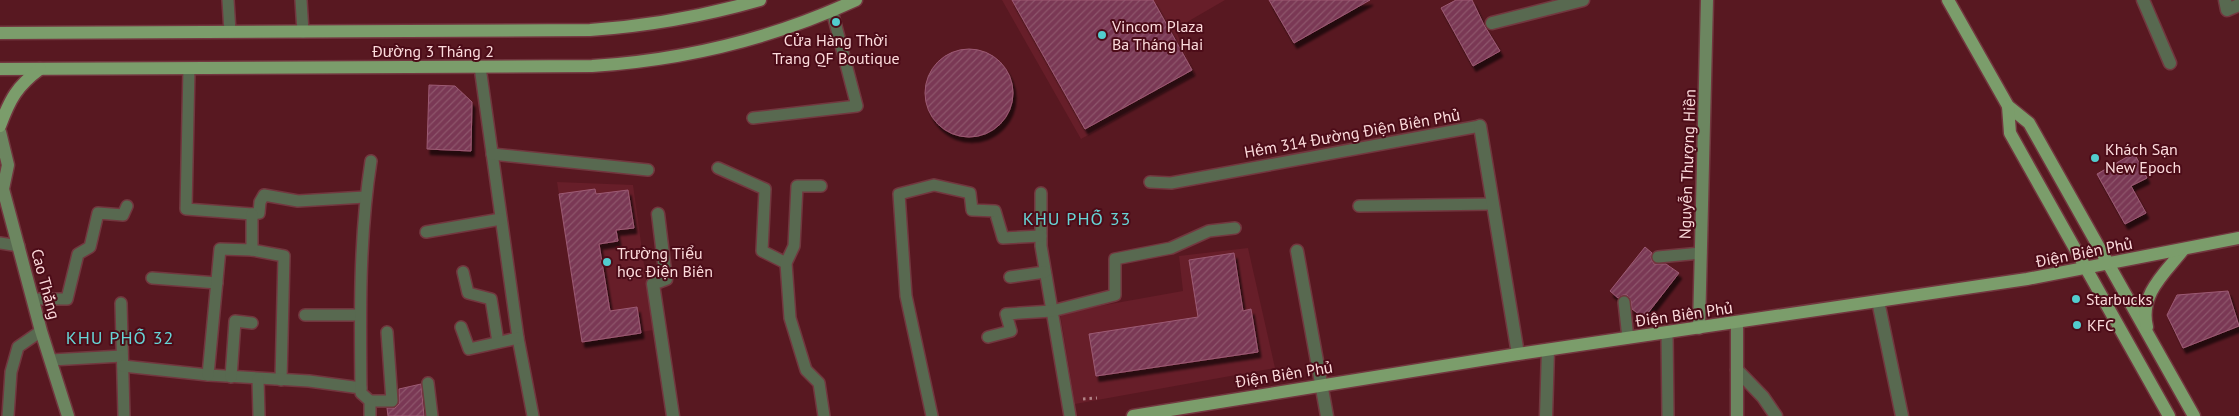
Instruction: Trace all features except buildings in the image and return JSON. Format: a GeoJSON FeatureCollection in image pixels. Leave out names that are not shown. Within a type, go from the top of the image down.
{"type":"FeatureCollection","features":[{"type":"Feature","properties":{"kind":"main road","name":"Đường 3 Tháng 2"},"geometry":{"type":"LineString","coordinates":[[0,33],[590,30],[660,24],[760,0]]}},
{"type":"Feature","properties":{"kind":"main road","name":"Đường 3 Tháng 2"},"geometry":{"type":"LineString","coordinates":[[0,69],[592,66],[665,59],[737,44],[773,33],[856,0]]}},
{"type":"Feature","properties":{"kind":"main road"},"geometry":{"type":"LineString","coordinates":[[1948,0],[2008,106],[2029,123],[2194,416]]}},
{"type":"Feature","properties":{"kind":"main road"},"geometry":{"type":"LineString","coordinates":[[0,126],[16,90],[40,68]]}},
{"type":"Feature","properties":{"kind":"main road"},"geometry":{"type":"LineString","coordinates":[[2008,106],[2010,133],[2088,268],[2169,416]]}},
{"type":"Feature","properties":{"kind":"main road","name":"Điện Biên Phủ"},"geometry":{"type":"LineString","coordinates":[[1133,416],[1322,384],[1737,323],[2088,268],[2239,238]]}},
{"type":"Feature","properties":{"kind":"main road"},"geometry":{"type":"LineString","coordinates":[[2148,335],[2146,313],[2152,290],[2157,280],[2183,250]]}},
{"type":"Feature","properties":{"kind":"street"},"geometry":{"type":"LineString","coordinates":[[1492,23],[1584,0]]}},
{"type":"Feature","properties":{"kind":"street","name":"Nguyễn Thượng Hiền"},"geometry":{"type":"LineString","coordinates":[[1700,328],[1707,0]]}},
{"type":"Feature","properties":{"kind":"street"},"geometry":{"type":"LineString","coordinates":[[2143,0],[2170,63]]}},
{"type":"Feature","properties":{"kind":"street"},"geometry":{"type":"LineString","coordinates":[[2225,0],[2227,10],[2239,5]]}},
{"type":"Feature","properties":{"kind":"street","name":"Hẻm 314 Đường Điện Biên Phủ"},"geometry":{"type":"LineString","coordinates":[[1480,126],[1518,354]]}},
{"type":"Feature","properties":{"kind":"street","name":"Cao Thắng"},"geometry":{"type":"LineString","coordinates":[[0,132],[8,165],[2,187],[68,416]]}},
{"type":"Feature","properties":{"kind":"street"},"geometry":{"type":"LineString","coordinates":[[658,214],[666,279],[653,284],[672,416]]}},
{"type":"Feature","properties":{"kind":"street"},"geometry":{"type":"LineString","coordinates":[[1297,251],[1327,416]]}},
{"type":"Feature","properties":{"kind":"street"},"geometry":{"type":"LineString","coordinates":[[1878,301],[1902,416]]}},
{"type":"Feature","properties":{"kind":"street"},"geometry":{"type":"LineString","coordinates":[[1736,416],[1737,323]]}},
{"type":"Feature","properties":{"kind":"street"},"geometry":{"type":"LineString","coordinates":[[1546,416],[1548,350]]}},
{"type":"Feature","properties":{"kind":"street"},"geometry":{"type":"LineString","coordinates":[[1737,370],[1763,397],[1776,416]]}},
{"type":"Feature","properties":{"kind":"lane"},"geometry":{"type":"LineString","coordinates":[[228,0],[230,32]]}},
{"type":"Feature","properties":{"kind":"lane"},"geometry":{"type":"LineString","coordinates":[[301,0],[304,32]]}},
{"type":"Feature","properties":{"kind":"lane"},"geometry":{"type":"LineString","coordinates":[[752,118],[857,106],[832,11]]}},
{"type":"Feature","properties":{"kind":"lane"},"geometry":{"type":"LineString","coordinates":[[480,67],[518,338],[533,416]]}},
{"type":"Feature","properties":{"kind":"lane"},"geometry":{"type":"LineString","coordinates":[[190,68],[186,210],[259,213],[260,202],[264,195],[298,200],[365,197]]}},
{"type":"Feature","properties":{"kind":"lane","name":"Hẻm 314 Đường Điện Biên Phủ"},"geometry":{"type":"LineString","coordinates":[[1150,182],[1171,183],[1480,126]]}},
{"type":"Feature","properties":{"kind":"lane"},"geometry":{"type":"LineString","coordinates":[[492,154],[648,170]]}},
{"type":"Feature","properties":{"kind":"lane"},"geometry":{"type":"LineString","coordinates":[[371,161],[365,197],[360,316],[361,393],[370,401],[392,401],[387,332]]}},
{"type":"Feature","properties":{"kind":"lane"},"geometry":{"type":"LineString","coordinates":[[718,168],[765,189],[762,251],[786,263]]}},
{"type":"Feature","properties":{"kind":"lane"},"geometry":{"type":"LineString","coordinates":[[932,416],[906,296],[898,194],[934,185],[970,193],[972,210],[995,211],[1003,238],[1041,236]]}},
{"type":"Feature","properties":{"kind":"lane"},"geometry":{"type":"LineString","coordinates":[[821,186],[796,186],[794,246],[786,263],[790,318],[806,370],[819,383],[824,416]]}},
{"type":"Feature","properties":{"kind":"lane"},"geometry":{"type":"LineString","coordinates":[[1042,193],[1041,236],[1045,272],[1070,416]]}},
{"type":"Feature","properties":{"kind":"lane"},"geometry":{"type":"LineString","coordinates":[[1359,206],[1493,204]]}},
{"type":"Feature","properties":{"kind":"lane"},"geometry":{"type":"LineString","coordinates":[[33,299],[67,298],[78,254],[90,247],[98,213],[124,215],[127,206]]}},
{"type":"Feature","properties":{"kind":"lane"},"geometry":{"type":"LineString","coordinates":[[252,214],[252,250]]}},
{"type":"Feature","properties":{"kind":"lane"},"geometry":{"type":"LineString","coordinates":[[426,232],[501,219]]}},
{"type":"Feature","properties":{"kind":"lane"},"geometry":{"type":"LineString","coordinates":[[988,337],[1011,331],[1006,314],[1052,311],[1115,296],[1116,259],[1172,248],[1209,231],[1235,228]]}},
{"type":"Feature","properties":{"kind":"lane"},"geometry":{"type":"LineString","coordinates":[[0,243],[19,246]]}},
{"type":"Feature","properties":{"kind":"lane"},"geometry":{"type":"LineString","coordinates":[[208,375],[220,250],[252,250],[284,256],[281,380]]}},
{"type":"Feature","properties":{"kind":"lane"},"geometry":{"type":"LineString","coordinates":[[1658,258],[1701,253]]}},
{"type":"Feature","properties":{"kind":"lane"},"geometry":{"type":"LineString","coordinates":[[463,272],[468,293],[491,299],[498,342]]}},
{"type":"Feature","properties":{"kind":"lane"},"geometry":{"type":"LineString","coordinates":[[1010,277],[1045,272]]}},
{"type":"Feature","properties":{"kind":"lane"},"geometry":{"type":"LineString","coordinates":[[152,278],[217,283]]}},
{"type":"Feature","properties":{"kind":"lane"},"geometry":{"type":"LineString","coordinates":[[1624,302],[1628,338]]}},
{"type":"Feature","properties":{"kind":"lane"},"geometry":{"type":"LineString","coordinates":[[121,303],[124,416]]}},
{"type":"Feature","properties":{"kind":"lane"},"geometry":{"type":"LineString","coordinates":[[305,316],[360,316]]}},
{"type":"Feature","properties":{"kind":"lane"},"geometry":{"type":"LineString","coordinates":[[231,377],[235,321],[252,323]]}},
{"type":"Feature","properties":{"kind":"lane"},"geometry":{"type":"LineString","coordinates":[[461,327],[469,349],[518,338]]}},
{"type":"Feature","properties":{"kind":"lane"},"geometry":{"type":"LineString","coordinates":[[8,416],[5,372],[18,347],[42,331]]}},
{"type":"Feature","properties":{"kind":"lane"},"geometry":{"type":"LineString","coordinates":[[1667,332],[1668,416]]}},
{"type":"Feature","properties":{"kind":"lane"},"geometry":{"type":"LineString","coordinates":[[51,360],[122,361],[208,375],[361,388]]}},
{"type":"Feature","properties":{"kind":"lane"},"geometry":{"type":"LineString","coordinates":[[258,379],[259,416]]}},
{"type":"Feature","properties":{"kind":"lane"},"geometry":{"type":"LineString","coordinates":[[428,383],[432,416]]}},
{"type":"Feature","properties":{"kind":"lane"},"geometry":{"type":"LineString","coordinates":[[370,401],[370,416]]}},
{"type":"Feature","properties":{"kind":"path"},"geometry":{"type":"LineString","coordinates":[[1079,398],[1097,398]]}},
{"type":"Feature","properties":{"kind":"shaded area","name":"Vincom Plaza Ba Tháng Hai"},"geometry":{"type":"Polygon","coordinates":[[[1002,0],[1225,0],[1175,29],[1195,75],[1081,139],[1002,0]]]}},
{"type":"Feature","properties":{"kind":"shaded area","name":"Trường Tiểu học Điện Biên"},"geometry":{"type":"Polygon","coordinates":[[[557,182],[633,185],[653,330],[582,342],[557,182]]]}},
{"type":"Feature","properties":{"kind":"shaded area"},"geometry":{"type":"Polygon","coordinates":[[[1248,248],[1275,368],[1075,404],[1060,313],[1183,291],[1179,256],[1248,248]]]}},
{"type":"Feature","properties":{"kind":"place","name":"Cửa Hàng Thời Trang QF Boutique"},"geometry":{"type":"Point","coordinates":[836,22]}},
{"type":"Feature","properties":{"kind":"place","name":"Vincom Plaza Ba Tháng Hai"},"geometry":{"type":"Point","coordinates":[1102,35]}},
{"type":"Feature","properties":{"kind":"place","name":"Khách Sạn New Epoch"},"geometry":{"type":"Point","coordinates":[2095,158]}},
{"type":"Feature","properties":{"kind":"place","name":"Trường Tiểu học Điện Biên"},"geometry":{"type":"Point","coordinates":[607,262]}},
{"type":"Feature","properties":{"kind":"place","name":"Starbucks"},"geometry":{"type":"Point","coordinates":[2076,299]}},
{"type":"Feature","properties":{"kind":"place","name":"KFC"},"geometry":{"type":"Point","coordinates":[2077,325]}},
{"type":"Feature","properties":{"kind":"district","name":"KHU PHỐ 33"},"geometry":{"type":"Point","coordinates":[1077,218]}},
{"type":"Feature","properties":{"kind":"district","name":"KHU PHỐ 32"},"geometry":{"type":"Point","coordinates":[120,337]}}]}
